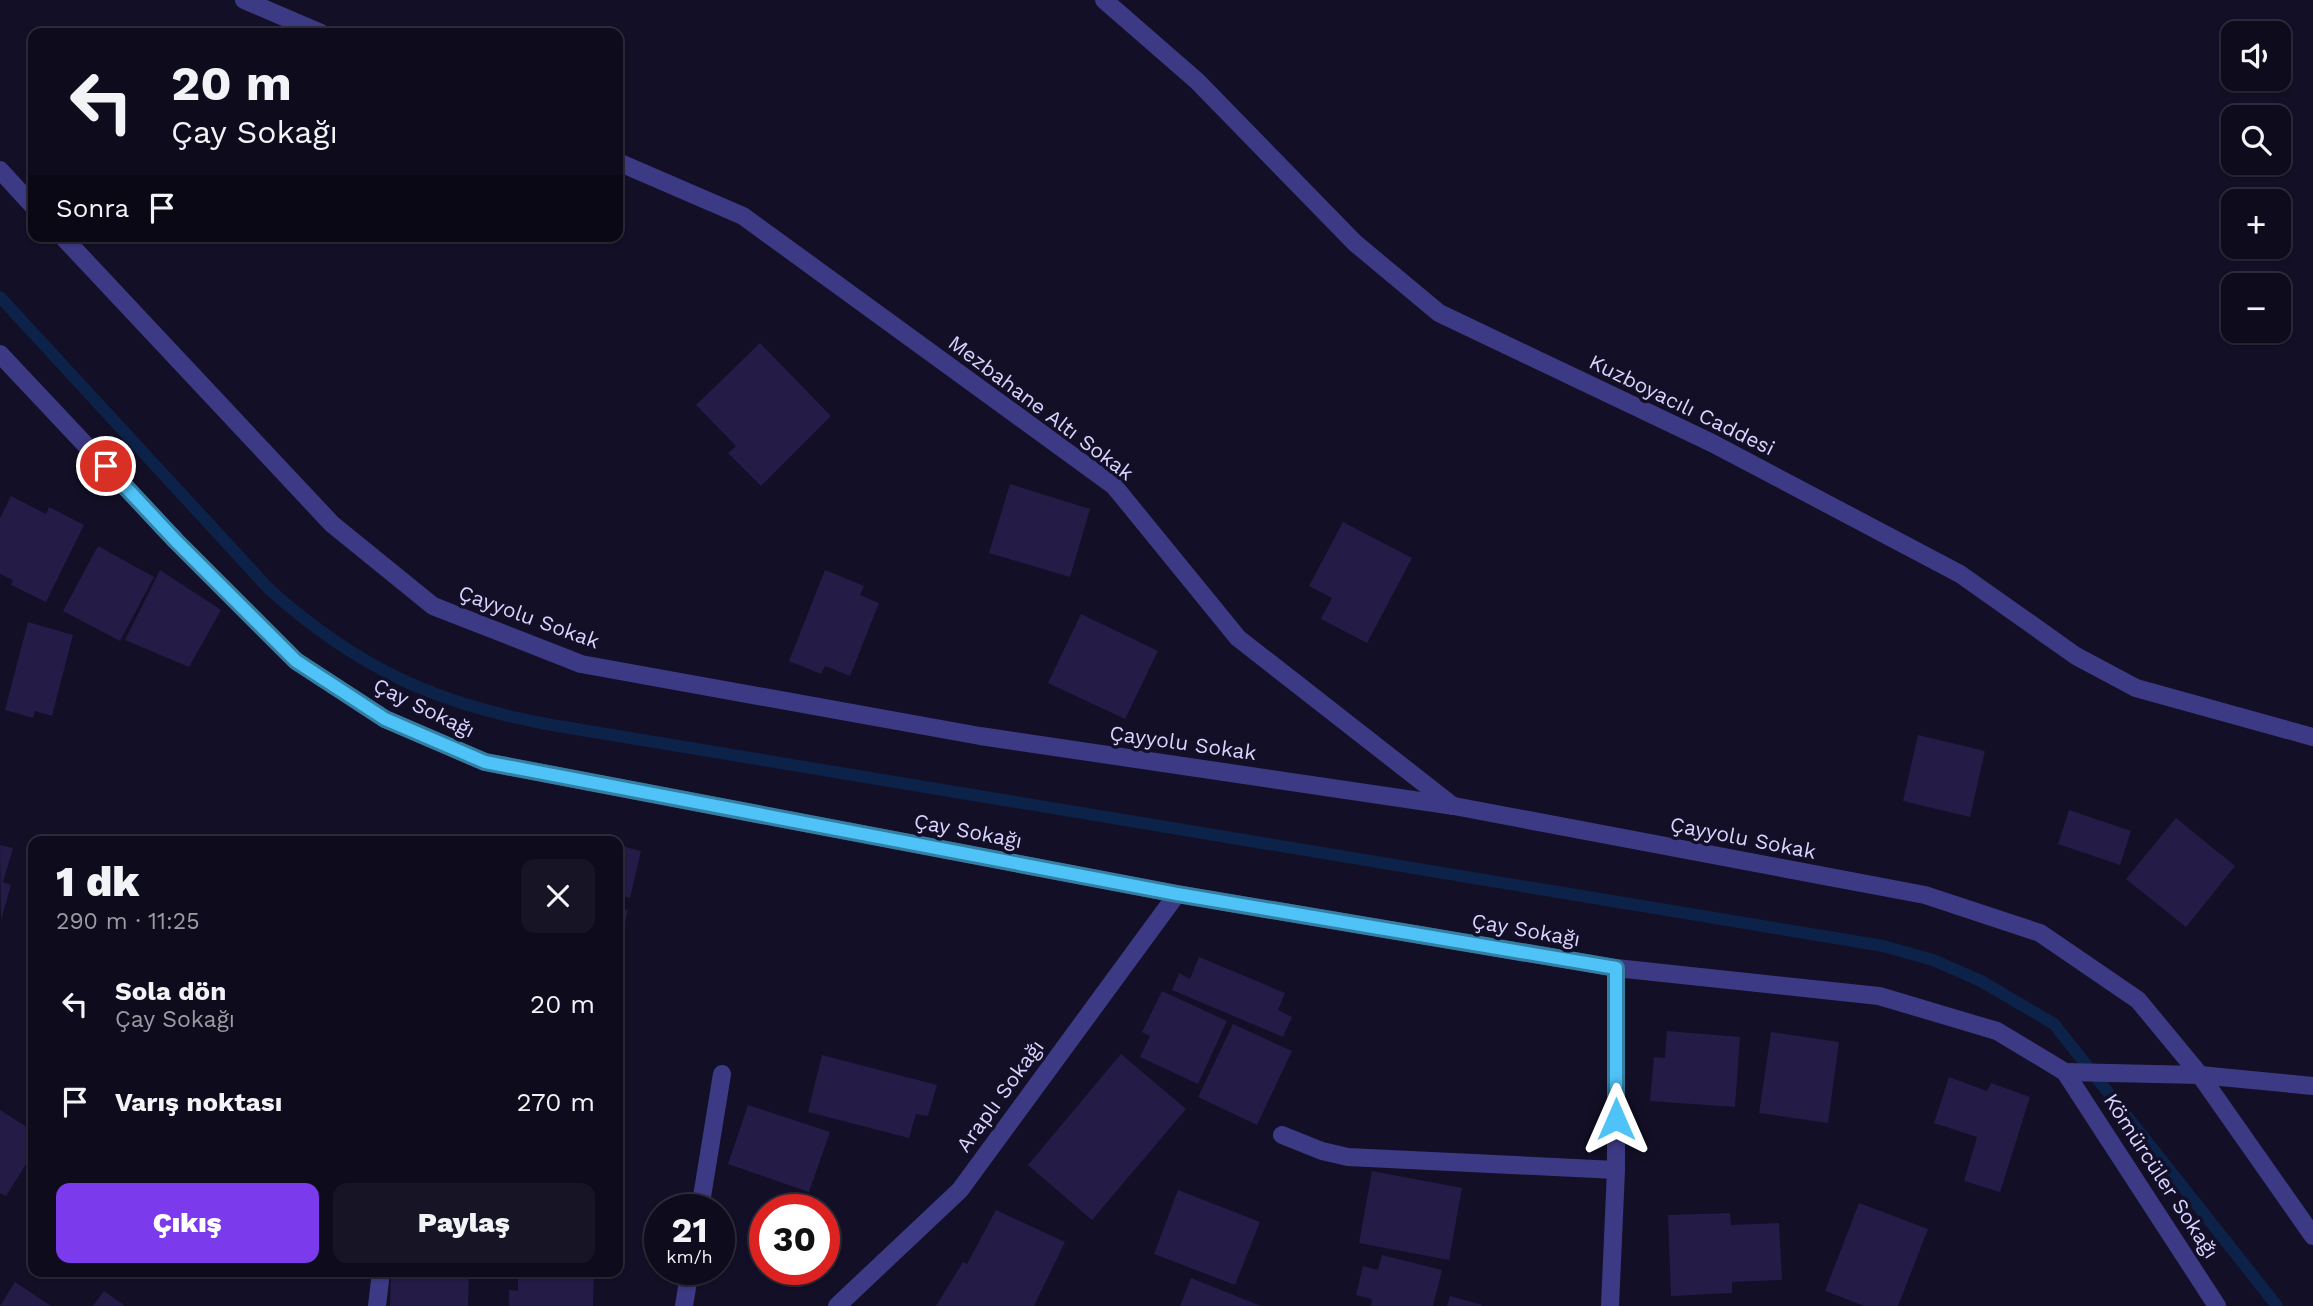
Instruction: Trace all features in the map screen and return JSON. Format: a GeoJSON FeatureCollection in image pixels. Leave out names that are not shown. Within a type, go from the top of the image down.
{"type":"FeatureCollection","features":[{"type":"Feature","properties":{"kind":"street"},"geometry":{"type":"LineString","coordinates":[[244,0],[309,28]]}},
{"type":"Feature","properties":{"kind":"street","name":"Kuzboyacılı Caddesi"},"geometry":{"type":"LineString","coordinates":[[1104,0],[1197,81],[1355,243],[1439,313],[1712,443],[1960,574],[2076,656],[2136,688],[2313,737]]}},
{"type":"Feature","properties":{"kind":"street","name":"Mezbahane Altı Sokak"},"geometry":{"type":"LineString","coordinates":[[623,164],[743,216],[1114,486],[1238,639],[1454,806]]}},
{"type":"Feature","properties":{"kind":"street"},"geometry":{"type":"LineString","coordinates":[[0,170],[28,201]]}},
{"type":"Feature","properties":{"kind":"street","name":"Çayyolu Sokak"},"geometry":{"type":"LineString","coordinates":[[68,242],[332,524],[433,606],[581,664],[980,736],[1454,806],[1925,895],[2040,933],[2138,1000],[2200,1074],[2313,1236]]}},
{"type":"Feature","properties":{"kind":"street","name":"Çay Sokağı"},"geometry":{"type":"LineString","coordinates":[[0,354],[176,541],[296,661],[385,719],[485,762],[1177,894],[1616,968],[1879,996],[1997,1031],[2065,1072]]}},
{"type":"Feature","properties":{"kind":"street","name":"Araplı Sokağı"},"geometry":{"type":"LineString","coordinates":[[837,1306],[960,1190],[1177,894]]}},
{"type":"Feature","properties":{"kind":"street"},"geometry":{"type":"LineString","coordinates":[[1610,1306],[1616,1170],[1616,968]]}},
{"type":"Feature","properties":{"kind":"street"},"geometry":{"type":"LineString","coordinates":[[2065,1072],[2200,1074],[2313,1086]]}},
{"type":"Feature","properties":{"kind":"street","name":"Kömürcüler Sokağı"},"geometry":{"type":"LineString","coordinates":[[2065,1072],[2217,1306]]}},
{"type":"Feature","properties":{"kind":"street"},"geometry":{"type":"LineString","coordinates":[[702,1194],[722,1073]]}},
{"type":"Feature","properties":{"kind":"street"},"geometry":{"type":"LineString","coordinates":[[1282,1135],[1322,1151],[1348,1157],[1616,1170]]}},
{"type":"Feature","properties":{"kind":"street"},"geometry":{"type":"LineString","coordinates":[[377,1306],[380,1277]]}},
{"type":"Feature","properties":{"kind":"street"},"geometry":{"type":"LineString","coordinates":[[684,1306],[687,1285]]}},
{"type":"Feature","properties":{"kind":"building"},"geometry":{"type":"Polygon","coordinates":[[[760,343],[831,416],[761,486],[728,453],[736,446],[696,405],[760,343]]]}},
{"type":"Feature","properties":{"kind":"building"},"geometry":{"type":"Polygon","coordinates":[[[1010,484],[1090,509],[1070,577],[989,553],[1010,484]]]}},
{"type":"Feature","properties":{"kind":"building"},"geometry":{"type":"Polygon","coordinates":[[[11,496],[46,514],[49,507],[84,525],[46,602],[11,585],[13,580],[0,574],[0,518],[11,496]]]}},
{"type":"Feature","properties":{"kind":"building"},"geometry":{"type":"Polygon","coordinates":[[[1343,522],[1412,558],[1367,643],[1321,619],[1332,598],[1309,586],[1343,522]]]}},
{"type":"Feature","properties":{"kind":"building"},"geometry":{"type":"Polygon","coordinates":[[[98,546],[154,577],[120,641],[63,611],[98,546]]]}},
{"type":"Feature","properties":{"kind":"building"},"geometry":{"type":"Polygon","coordinates":[[[160,570],[221,610],[189,667],[125,640],[160,570]]]}},
{"type":"Feature","properties":{"kind":"building"},"geometry":{"type":"Polygon","coordinates":[[[825,570],[864,586],[860,595],[879,603],[850,676],[825,666],[821,674],[789,661],[825,570]]]}},
{"type":"Feature","properties":{"kind":"building"},"geometry":{"type":"Polygon","coordinates":[[[1081,614],[1158,651],[1125,719],[1048,683],[1081,614]]]}},
{"type":"Feature","properties":{"kind":"building"},"geometry":{"type":"Polygon","coordinates":[[[28,622],[73,635],[52,716],[35,711],[33,718],[5,710],[28,622]]]}},
{"type":"Feature","properties":{"kind":"building"},"geometry":{"type":"Polygon","coordinates":[[[1918,735],[1985,751],[1970,817],[1903,801],[1918,735]]]}},
{"type":"Feature","properties":{"kind":"building"},"geometry":{"type":"Polygon","coordinates":[[[2069,810],[2131,831],[2120,865],[2058,844],[2069,810]]]}},
{"type":"Feature","properties":{"kind":"building"},"geometry":{"type":"Polygon","coordinates":[[[2176,818],[2235,866],[2186,927],[2126,879],[2176,818]]]}},
{"type":"Feature","properties":{"kind":"building"},"geometry":{"type":"Polygon","coordinates":[[[0,845],[13,848],[3,882],[11,885],[1,920],[0,845]]]}},
{"type":"Feature","properties":{"kind":"building"},"geometry":{"type":"Polygon","coordinates":[[[623,846],[641,851],[630,898],[623,896],[623,846]]]}},
{"type":"Feature","properties":{"kind":"building"},"geometry":{"type":"Polygon","coordinates":[[[623,909],[628,910],[623,932],[623,909]]]}},
{"type":"Feature","properties":{"kind":"building"},"geometry":{"type":"Polygon","coordinates":[[[1199,957],[1285,993],[1278,1010],[1292,1017],[1283,1037],[1172,990],[1179,973],[1190,979],[1199,957]]]}},
{"type":"Feature","properties":{"kind":"building"},"geometry":{"type":"Polygon","coordinates":[[[1162,991],[1227,1021],[1198,1084],[1140,1057],[1150,1036],[1142,1032],[1162,991]]]}},
{"type":"Feature","properties":{"kind":"building"},"geometry":{"type":"Polygon","coordinates":[[[1233,1024],[1292,1051],[1257,1125],[1198,1097],[1233,1024]]]}},
{"type":"Feature","properties":{"kind":"building"},"geometry":{"type":"Polygon","coordinates":[[[1667,1031],[1740,1037],[1735,1107],[1650,1101],[1654,1057],[1665,1058],[1667,1031]]]}},
{"type":"Feature","properties":{"kind":"building"},"geometry":{"type":"Polygon","coordinates":[[[1771,1032],[1839,1042],[1828,1123],[1759,1113],[1771,1032]]]}},
{"type":"Feature","properties":{"kind":"building"},"geometry":{"type":"Polygon","coordinates":[[[1121,1054],[1186,1109],[1092,1220],[1028,1165],[1121,1054]]]}},
{"type":"Feature","properties":{"kind":"building"},"geometry":{"type":"Polygon","coordinates":[[[822,1055],[937,1085],[928,1116],[916,1114],[909,1138],[808,1112],[822,1055]]]}},
{"type":"Feature","properties":{"kind":"building"},"geometry":{"type":"Polygon","coordinates":[[[1949,1077],[1987,1091],[1991,1083],[2030,1097],[2000,1192],[1964,1181],[1977,1137],[1934,1123],[1949,1077]]]}},
{"type":"Feature","properties":{"kind":"building"},"geometry":{"type":"Polygon","coordinates":[[[748,1105],[830,1132],[809,1192],[728,1164],[748,1105]]]}},
{"type":"Feature","properties":{"kind":"building"},"geometry":{"type":"Polygon","coordinates":[[[0,1110],[28,1128],[28,1161],[6,1196],[0,1193],[0,1110]]]}},
{"type":"Feature","properties":{"kind":"building"},"geometry":{"type":"Polygon","coordinates":[[[1372,1171],[1462,1188],[1449,1260],[1359,1243],[1372,1171]]]}},
{"type":"Feature","properties":{"kind":"building"},"geometry":{"type":"Polygon","coordinates":[[[1178,1190],[1260,1222],[1235,1285],[1154,1254],[1178,1190]]]}},
{"type":"Feature","properties":{"kind":"building"},"geometry":{"type":"Polygon","coordinates":[[[1859,1203],[1928,1229],[1898,1306],[1864,1306],[1825,1291],[1859,1203]]]}},
{"type":"Feature","properties":{"kind":"building"},"geometry":{"type":"Polygon","coordinates":[[[996,1210],[1065,1242],[1034,1306],[936,1306],[963,1262],[967,1264],[996,1210]]]}},
{"type":"Feature","properties":{"kind":"building"},"geometry":{"type":"Polygon","coordinates":[[[1730,1213],[1731,1225],[1779,1223],[1782,1280],[1732,1282],[1732,1293],[1671,1296],[1668,1215],[1730,1213]]]}},
{"type":"Feature","properties":{"kind":"building"},"geometry":{"type":"Polygon","coordinates":[[[1382,1255],[1442,1270],[1433,1306],[1371,1306],[1372,1299],[1356,1295],[1363,1266],[1378,1270],[1382,1255]]]}},
{"type":"Feature","properties":{"kind":"building"},"geometry":{"type":"Polygon","coordinates":[[[391,1277],[469,1277],[468,1306],[390,1306],[391,1277]]]}},
{"type":"Feature","properties":{"kind":"building"},"geometry":{"type":"Polygon","coordinates":[[[518,1277],[594,1277],[593,1306],[509,1306],[509,1290],[518,1291],[518,1277]]]}},
{"type":"Feature","properties":{"kind":"building"},"geometry":{"type":"Polygon","coordinates":[[[1191,1278],[1261,1306],[1180,1306],[1191,1278]]]}},
{"type":"Feature","properties":{"kind":"building"},"geometry":{"type":"Polygon","coordinates":[[[15,1282],[51,1306],[0,1306],[15,1282]]]}},
{"type":"Feature","properties":{"kind":"building"},"geometry":{"type":"Polygon","coordinates":[[[104,1291],[125,1306],[93,1306],[104,1291]]]}},
{"type":"Feature","properties":{"kind":"building"},"geometry":{"type":"Polygon","coordinates":[[[1450,1296],[1482,1305],[1482,1306],[1447,1306],[1450,1296]]]}},
{"type":"Feature","properties":{"kind":"waterway"},"geometry":{"type":"LineString","coordinates":[[0,297],[270,590],[335,641],[401,679],[472,706],[552,725],[1883,946],[1933,960],[1981,981],[2054,1024],[2277,1306]]}},
{"type":"Feature","properties":{"kind":"route"},"geometry":{"type":"LineString","coordinates":[[106,466],[176,541],[296,661],[385,719],[485,762],[1177,894],[1616,968],[1616,1119]]}}]}
